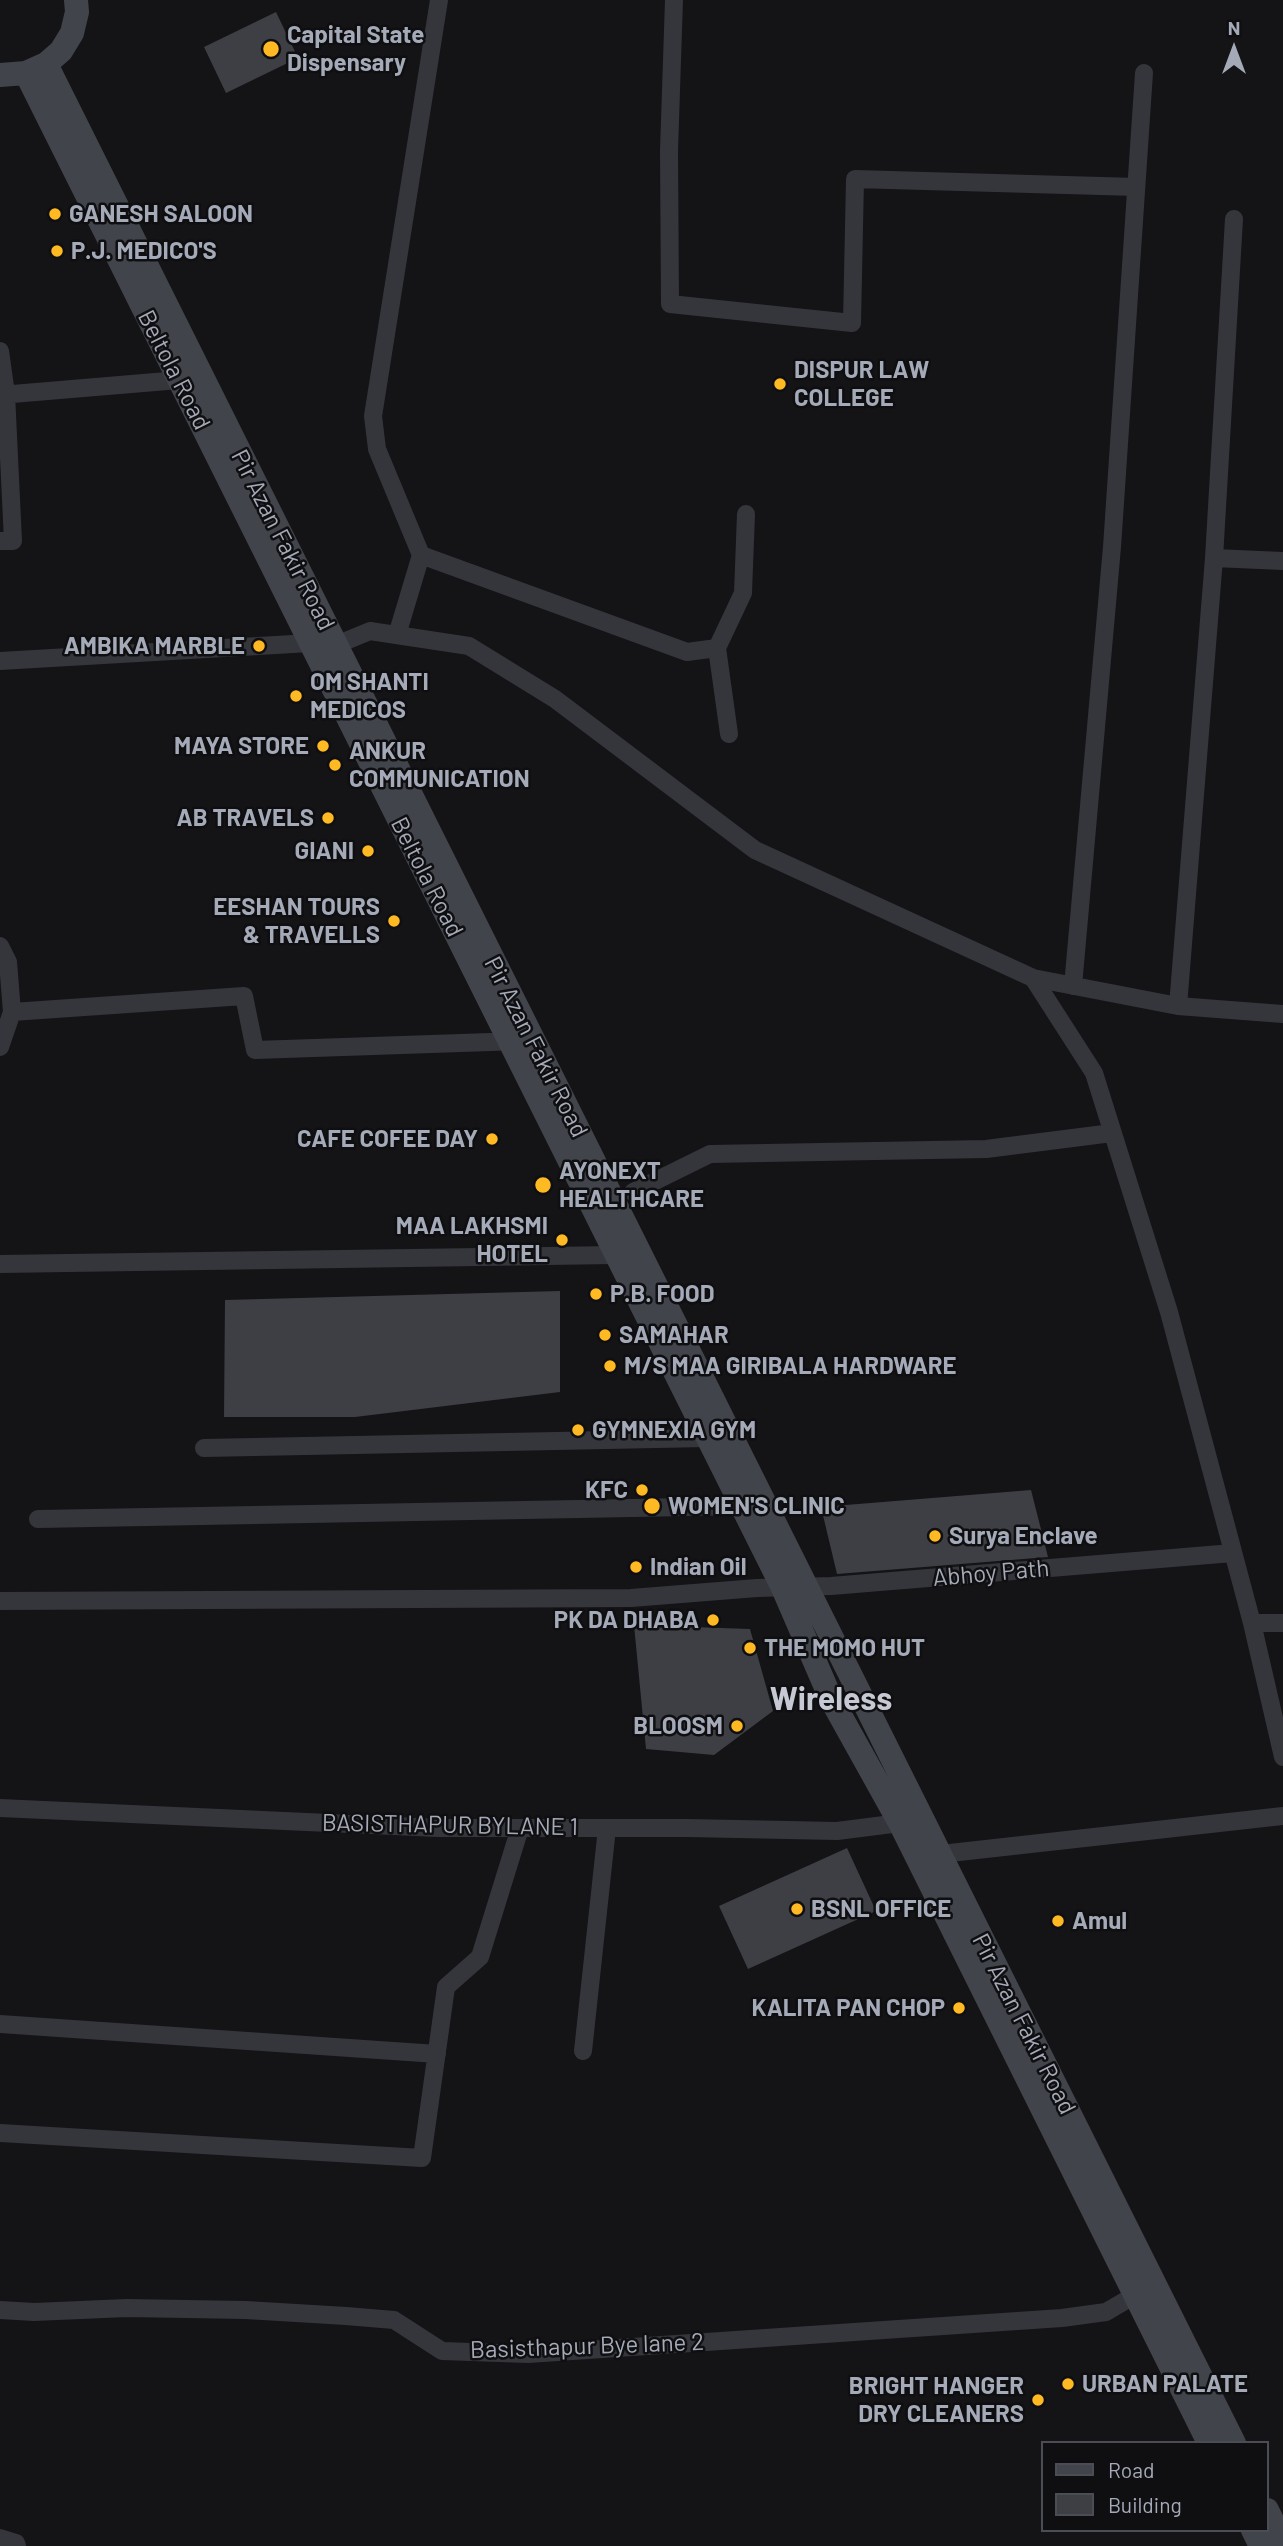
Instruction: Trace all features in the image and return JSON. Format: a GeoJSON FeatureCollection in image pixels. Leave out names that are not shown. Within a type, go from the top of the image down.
{"type":"FeatureCollection","features":[{"type":"Feature","properties":{"kind":"main road"},"geometry":{"type":"LineString","coordinates":[[0,75],[36,69],[61,51],[72,33],[77,12],[76,0]]}},
{"type":"Feature","properties":{"kind":"main road","name":"Beltola Road"},"geometry":{"type":"LineString","coordinates":[[36,69],[179,380],[310,643],[521,1041]]}},
{"type":"Feature","properties":{"kind":"main road","name":"Pir Azan Fakir Road"},"geometry":{"type":"LineString","coordinates":[[36,69],[335,645],[521,1041],[616,1255],[741,1506],[795,1588],[831,1699],[900,1823],[928,1855],[1135,2295],[1208,2441]]}},
{"type":"Feature","properties":{"kind":"main road","name":"Pir Azan Fakir Road"},"geometry":{"type":"LineString","coordinates":[[521,1041],[928,1855],[1233,2441]]}},
{"type":"Feature","properties":{"kind":"main road"},"geometry":{"type":"LineString","coordinates":[[1269,2514],[1283,2542]]}},
{"type":"Feature","properties":{"kind":"street"},"geometry":{"type":"LineString","coordinates":[[397,635],[421,555],[377,449],[373,416],[439,0]]}},
{"type":"Feature","properties":{"kind":"street"},"geometry":{"type":"LineString","coordinates":[[674,0],[669,150],[670,304],[852,323],[855,179],[1136,187]]}},
{"type":"Feature","properties":{"kind":"street"},"geometry":{"type":"LineString","coordinates":[[1073,986],[1112,547],[1144,74]]}},
{"type":"Feature","properties":{"kind":"street"},"geometry":{"type":"LineString","coordinates":[[1178,1006],[1213,558],[1234,219]]}},
{"type":"Feature","properties":{"kind":"street"},"geometry":{"type":"LineString","coordinates":[[0,351],[13,541],[0,541]]}},
{"type":"Feature","properties":{"kind":"street"},"geometry":{"type":"LineString","coordinates":[[3,395],[179,380]]}},
{"type":"Feature","properties":{"kind":"street"},"geometry":{"type":"LineString","coordinates":[[729,734],[718,648],[743,593],[747,514]]}},
{"type":"Feature","properties":{"kind":"street"},"geometry":{"type":"LineString","coordinates":[[421,555],[687,652],[718,648]]}},
{"type":"Feature","properties":{"kind":"street"},"geometry":{"type":"LineString","coordinates":[[1213,558],[1283,561]]}},
{"type":"Feature","properties":{"kind":"street"},"geometry":{"type":"LineString","coordinates":[[335,645],[370,631],[469,646],[555,699],[755,850],[1033,978],[1178,1006],[1283,1014]]}},
{"type":"Feature","properties":{"kind":"street"},"geometry":{"type":"LineString","coordinates":[[0,661],[310,643]]}},
{"type":"Feature","properties":{"kind":"street"},"geometry":{"type":"LineString","coordinates":[[0,946],[8,962],[12,1012],[0,1047]]}},
{"type":"Feature","properties":{"kind":"street"},"geometry":{"type":"LineString","coordinates":[[1033,978],[1094,1073],[1169,1312],[1252,1623],[1283,1757]]}},
{"type":"Feature","properties":{"kind":"street"},"geometry":{"type":"LineString","coordinates":[[12,1012],[244,996],[255,1050],[521,1041]]}},
{"type":"Feature","properties":{"kind":"street"},"geometry":{"type":"LineString","coordinates":[[633,1192],[710,1154],[986,1149],[1112,1133]]}},
{"type":"Feature","properties":{"kind":"street"},"geometry":{"type":"LineString","coordinates":[[0,1264],[616,1255]]}},
{"type":"Feature","properties":{"kind":"street"},"geometry":{"type":"LineString","coordinates":[[204,1448],[707,1438]]}},
{"type":"Feature","properties":{"kind":"street"},"geometry":{"type":"LineString","coordinates":[[38,1519],[741,1506]]}},
{"type":"Feature","properties":{"kind":"street","name":"Abhoy Path"},"geometry":{"type":"LineString","coordinates":[[0,1601],[631,1598],[831,1586],[1233,1553]]}},
{"type":"Feature","properties":{"kind":"street"},"geometry":{"type":"LineString","coordinates":[[1252,1623],[1283,1623]]}},
{"type":"Feature","properties":{"kind":"street","name":"BASISTHAPUR BYLANE 1"},"geometry":{"type":"LineString","coordinates":[[0,1808],[438,1828],[837,1831],[900,1823]]}},
{"type":"Feature","properties":{"kind":"street"},"geometry":{"type":"LineString","coordinates":[[928,1855],[1283,1816]]}},
{"type":"Feature","properties":{"kind":"street"},"geometry":{"type":"LineString","coordinates":[[0,2133],[422,2158],[446,1987],[480,1957],[520,1828]]}},
{"type":"Feature","properties":{"kind":"street"},"geometry":{"type":"LineString","coordinates":[[583,2051],[607,1828]]}},
{"type":"Feature","properties":{"kind":"street"},"geometry":{"type":"LineString","coordinates":[[0,2024],[437,2054]]}},
{"type":"Feature","properties":{"kind":"street","name":"Basisthapur Bye lane 2"},"geometry":{"type":"LineString","coordinates":[[0,2310],[246,2310],[394,2320],[442,2351],[527,2354],[1062,2318],[1106,2312],[1135,2295]]}},
{"type":"Feature","properties":{"kind":"street"},"geometry":{"type":"LineString","coordinates":[[0,2539],[16,2543],[17,2546]]}},
{"type":"Feature","properties":{"kind":"building"},"geometry":{"type":"Polygon","coordinates":[[[276,12],[298,58],[226,93],[204,47],[276,12]]]}},
{"type":"Feature","properties":{"kind":"building"},"geometry":{"type":"Polygon","coordinates":[[[560,1291],[560,1392],[355,1417],[224,1417],[225,1300],[560,1291]]]}},
{"type":"Feature","properties":{"kind":"building","name":"Surya Enclave"},"geometry":{"type":"Polygon","coordinates":[[[1031,1490],[1048,1557],[837,1574],[821,1507],[1031,1490]]]}},
{"type":"Feature","properties":{"kind":"building"},"geometry":{"type":"Polygon","coordinates":[[[634,1625],[750,1629],[773,1711],[714,1755],[646,1749],[634,1625]]]}},
{"type":"Feature","properties":{"kind":"building","name":"BSNL OFFICE"},"geometry":{"type":"Polygon","coordinates":[[[847,1848],[876,1911],[748,1969],[719,1906],[847,1848]]]}},
{"type":"Feature","properties":{"kind":"place","name":"Capital State Dispensary"},"geometry":{"type":"Point","coordinates":[271,49]}},
{"type":"Feature","properties":{"kind":"place","name":"GANESH SALOON"},"geometry":{"type":"Point","coordinates":[55,214]}},
{"type":"Feature","properties":{"kind":"place","name":"P.J. MEDICO'S"},"geometry":{"type":"Point","coordinates":[57,251]}},
{"type":"Feature","properties":{"kind":"place","name":"DISPUR LAW COLLEGE"},"geometry":{"type":"Point","coordinates":[780,384]}},
{"type":"Feature","properties":{"kind":"place","name":"AMBIKA MARBLE"},"geometry":{"type":"Point","coordinates":[259,646]}},
{"type":"Feature","properties":{"kind":"place","name":"OM SHANTI MEDICOS"},"geometry":{"type":"Point","coordinates":[296,696]}},
{"type":"Feature","properties":{"kind":"place","name":"MAYA STORE"},"geometry":{"type":"Point","coordinates":[323,746]}},
{"type":"Feature","properties":{"kind":"place","name":"ANKUR COMMUNICATION"},"geometry":{"type":"Point","coordinates":[335,765]}},
{"type":"Feature","properties":{"kind":"place","name":"AB TRAVELS"},"geometry":{"type":"Point","coordinates":[328,818]}},
{"type":"Feature","properties":{"kind":"place","name":"GIANI"},"geometry":{"type":"Point","coordinates":[368,851]}},
{"type":"Feature","properties":{"kind":"place","name":"EESHAN TOURS & TRAVELLS"},"geometry":{"type":"Point","coordinates":[394,921]}},
{"type":"Feature","properties":{"kind":"place","name":"CAFE COFEE DAY"},"geometry":{"type":"Point","coordinates":[492,1139]}},
{"type":"Feature","properties":{"kind":"place","name":"AYONEXT HEALTHCARE"},"geometry":{"type":"Point","coordinates":[543,1185]}},
{"type":"Feature","properties":{"kind":"place","name":"MAA LAKHSMI HOTEL"},"geometry":{"type":"Point","coordinates":[562,1240]}},
{"type":"Feature","properties":{"kind":"place","name":"P.B. FOOD"},"geometry":{"type":"Point","coordinates":[596,1294]}},
{"type":"Feature","properties":{"kind":"place","name":"SAMAHAR"},"geometry":{"type":"Point","coordinates":[605,1335]}},
{"type":"Feature","properties":{"kind":"place","name":"M/S MAA GIRIBALA HARDWARE"},"geometry":{"type":"Point","coordinates":[610,1366]}},
{"type":"Feature","properties":{"kind":"place","name":"GYMNEXIA GYM"},"geometry":{"type":"Point","coordinates":[578,1430]}},
{"type":"Feature","properties":{"kind":"place","name":"KFC"},"geometry":{"type":"Point","coordinates":[642,1490]}},
{"type":"Feature","properties":{"kind":"place","name":"WOMEN'S CLINIC"},"geometry":{"type":"Point","coordinates":[652,1506]}},
{"type":"Feature","properties":{"kind":"place","name":"Surya Enclave"},"geometry":{"type":"Point","coordinates":[935,1536]}},
{"type":"Feature","properties":{"kind":"place","name":"Indian Oil"},"geometry":{"type":"Point","coordinates":[636,1567]}},
{"type":"Feature","properties":{"kind":"place","name":"PK DA DHABA"},"geometry":{"type":"Point","coordinates":[713,1620]}},
{"type":"Feature","properties":{"kind":"place","name":"THE MOMO HUT"},"geometry":{"type":"Point","coordinates":[750,1648]}},
{"type":"Feature","properties":{"kind":"place","name":"BLOOSM"},"geometry":{"type":"Point","coordinates":[737,1726]}},
{"type":"Feature","properties":{"kind":"place","name":"BSNL OFFICE"},"geometry":{"type":"Point","coordinates":[797,1909]}},
{"type":"Feature","properties":{"kind":"place","name":"Amul"},"geometry":{"type":"Point","coordinates":[1058,1921]}},
{"type":"Feature","properties":{"kind":"place","name":"KALITA PAN CHOP"},"geometry":{"type":"Point","coordinates":[959,2008]}},
{"type":"Feature","properties":{"kind":"place","name":"URBAN PALATE"},"geometry":{"type":"Point","coordinates":[1068,2384]}},
{"type":"Feature","properties":{"kind":"place","name":"BRIGHT HANGER DRY CLEANERS"},"geometry":{"type":"Point","coordinates":[1038,2400]}},
{"type":"Feature","properties":{"kind":"district","name":"Wireless"},"geometry":{"type":"Point","coordinates":[831,1699]}}]}
